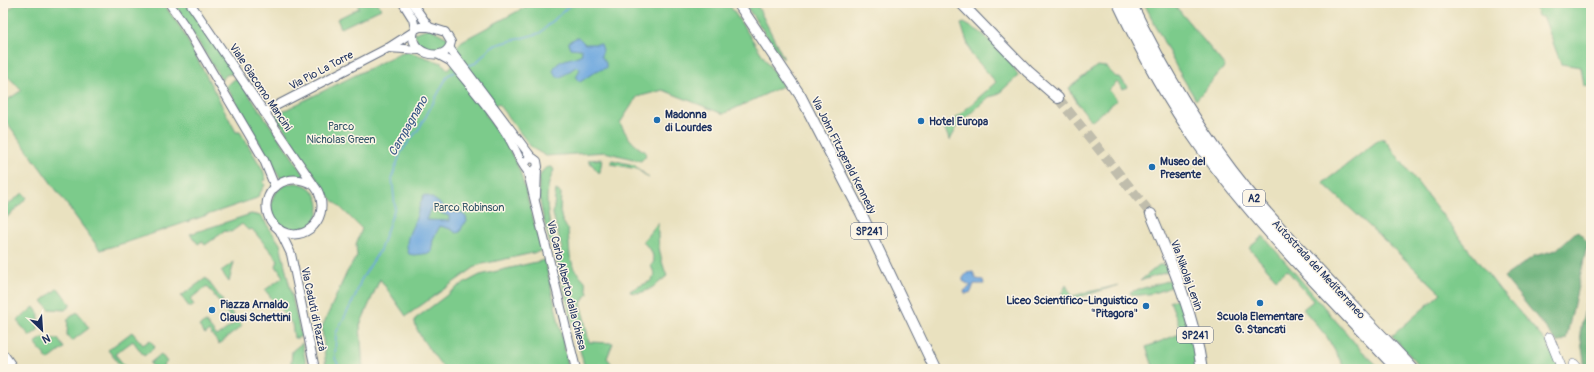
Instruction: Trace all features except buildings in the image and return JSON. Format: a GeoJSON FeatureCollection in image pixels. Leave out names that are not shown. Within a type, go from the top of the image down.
{"type":"FeatureCollection","features":[{"type":"Feature","properties":{"kind":"highway","name":"Autostrada del Mediterraneo"},"geometry":{"type":"LineString","coordinates":[[1119,3],[1157,77],[1200,145],[1239,196],[1288,252],[1398,369]]}},
{"type":"Feature","properties":{"kind":"highway","name":"Autostrada del Mediterraneo"},"geometry":{"type":"LineString","coordinates":[[1130,3],[1150,44],[1187,108],[1247,190],[1412,369]]}},
{"type":"Feature","properties":{"kind":"main road","name":"Via John Fitzgerald Kennedy"},"geometry":{"type":"LineString","coordinates":[[738,3],[800,95],[822,135],[935,369]]}},
{"type":"Feature","properties":{"kind":"main road"},"geometry":{"type":"LineString","coordinates":[[961,3],[977,22],[1028,72],[1058,98]]}},
{"type":"Feature","properties":{"kind":"main road","name":"Via Nikolaj Lenin"},"geometry":{"type":"LineString","coordinates":[[1151,214],[1185,301],[1199,350],[1202,369]]}},
{"type":"Feature","properties":{"kind":"main road"},"geometry":{"type":"LineString","coordinates":[[1549,337],[1562,369]]}},
{"type":"Feature","properties":{"kind":"main road"},"geometry":{"type":"LineString","coordinates":[[3,356],[13,369]]}},
{"type":"Feature","properties":{"kind":"street"},"geometry":{"type":"LineString","coordinates":[[169,3],[185,26],[260,154],[275,187]]}},
{"type":"Feature","properties":{"kind":"street","name":"Viale Giacomo Mancini"},"geometry":{"type":"LineString","coordinates":[[190,3],[322,198],[323,206],[321,216],[316,224],[309,230],[300,234]]}},
{"type":"Feature","properties":{"kind":"street"},"geometry":{"type":"LineString","coordinates":[[403,3],[414,20],[413,43],[421,50]]}},
{"type":"Feature","properties":{"kind":"street"},"geometry":{"type":"LineString","coordinates":[[412,3],[429,27]]}},
{"type":"Feature","properties":{"kind":"street"},"geometry":{"type":"LineString","coordinates":[[414,30],[429,27],[445,32],[451,42],[451,56],[509,131],[538,163],[537,168],[533,171],[526,169],[526,162],[532,158]]}},
{"type":"Feature","properties":{"kind":"street","name":"Via Pio La Torre"},"geometry":{"type":"LineString","coordinates":[[264,112],[388,48],[414,30]]}},
{"type":"Feature","properties":{"kind":"street"},"geometry":{"type":"LineString","coordinates":[[388,48],[421,50],[439,55],[451,56]]}},
{"type":"Feature","properties":{"kind":"street","name":"Via Carlo Alberto dalla Chiesa"},"geometry":{"type":"LineString","coordinates":[[509,131],[526,169],[576,369]]}},
{"type":"Feature","properties":{"kind":"street","name":"Via Carlo Alberto dalla Chiesa"},"geometry":{"type":"LineString","coordinates":[[536,207],[537,168]]}},
{"type":"Feature","properties":{"kind":"street"},"geometry":{"type":"LineString","coordinates":[[300,234],[289,233],[279,229],[270,219],[267,207],[269,195],[281,182],[293,179],[306,180],[313,185]]}},
{"type":"Feature","properties":{"kind":"street","name":"Via Caduti di Razzà"},"geometry":{"type":"LineString","coordinates":[[279,229],[291,254],[315,369]]}},
{"type":"Feature","properties":{"kind":"street"},"geometry":{"type":"LineString","coordinates":[[291,254],[292,241],[300,234]]}},
{"type":"Feature","properties":{"kind":"green space"},"geometry":{"type":"Polygon","coordinates":[[[17,3],[163,3],[182,30],[236,132],[240,132],[263,170],[266,180],[263,181],[265,185],[257,198],[131,241],[100,250],[3,117],[3,103],[22,90],[3,72],[3,14],[17,3]]]}},
{"type":"Feature","properties":{"kind":"green space"},"geometry":{"type":"Polygon","coordinates":[[[174,3],[187,3],[234,73],[226,75],[222,80],[174,3]]]}},
{"type":"Feature","properties":{"kind":"green space"},"geometry":{"type":"Polygon","coordinates":[[[357,3],[378,3],[381,9],[341,28],[337,19],[359,8],[357,3]]]}},
{"type":"Feature","properties":{"kind":"green space","name":"Parco Robinson"},"geometry":{"type":"Polygon","coordinates":[[[533,3],[728,3],[783,86],[723,114],[663,90],[637,97],[620,123],[630,140],[646,152],[645,157],[641,161],[605,152],[546,156],[532,148],[498,104],[485,114],[506,143],[520,171],[542,251],[478,265],[406,316],[380,279],[360,325],[363,369],[326,369],[322,327],[347,272],[357,256],[356,244],[362,229],[327,194],[275,115],[400,53],[407,51],[442,63],[448,70],[459,57],[456,48],[462,41],[533,3]]]}},
{"type":"Feature","properties":{"kind":"green space"},"geometry":{"type":"Polygon","coordinates":[[[744,3],[756,3],[783,59],[744,3]]]}},
{"type":"Feature","properties":{"kind":"green space"},"geometry":{"type":"Polygon","coordinates":[[[1144,3],[1173,3],[1225,66],[1196,100],[1178,70],[1144,3]]]}},
{"type":"Feature","properties":{"kind":"green space"},"geometry":{"type":"Polygon","coordinates":[[[1539,3],[1591,3],[1591,87],[1584,86],[1581,67],[1561,64],[1544,18],[1538,16],[1535,7],[1539,3]]]}},
{"type":"Feature","properties":{"kind":"green space"},"geometry":{"type":"Polygon","coordinates":[[[964,23],[980,32],[1010,59],[1018,76],[997,95],[989,97],[959,124],[950,140],[944,129],[996,82],[971,54],[961,24],[964,23]]]}},
{"type":"Feature","properties":{"kind":"green space"},"geometry":{"type":"Polygon","coordinates":[[[429,28],[448,38],[444,53],[421,49],[414,33],[429,28]]]}},
{"type":"Feature","properties":{"kind":"green space"},"geometry":{"type":"Polygon","coordinates":[[[1097,66],[1106,67],[1116,77],[1120,77],[1127,87],[1123,89],[1117,82],[1109,90],[1117,100],[1092,121],[1078,104],[1069,88],[1097,66]]]}},
{"type":"Feature","properties":{"kind":"green space"},"geometry":{"type":"Polygon","coordinates":[[[235,79],[238,79],[306,177],[296,176],[281,179],[226,86],[235,79]]]}},
{"type":"Feature","properties":{"kind":"green space"},"geometry":{"type":"Polygon","coordinates":[[[1380,139],[1384,139],[1500,290],[1547,343],[1560,369],[1422,369],[1392,336],[1441,293],[1323,183],[1380,139]]]}},
{"type":"Feature","properties":{"kind":"green space"},"geometry":{"type":"Polygon","coordinates":[[[602,159],[600,172],[599,173],[588,160],[602,159]]]}},
{"type":"Feature","properties":{"kind":"green space"},"geometry":{"type":"Polygon","coordinates":[[[612,160],[634,165],[649,178],[637,169],[611,164],[612,160]]]}},
{"type":"Feature","properties":{"kind":"green space"},"geometry":{"type":"Polygon","coordinates":[[[552,167],[554,170],[550,179],[547,199],[549,218],[556,247],[553,250],[542,213],[539,187],[540,176],[544,169],[552,167]]]}},
{"type":"Feature","properties":{"kind":"green space"},"geometry":{"type":"Polygon","coordinates":[[[290,183],[300,183],[312,190],[319,202],[319,212],[312,224],[300,231],[290,231],[282,227],[275,220],[271,212],[271,202],[275,194],[282,187],[290,183]]]}},
{"type":"Feature","properties":{"kind":"green space"},"geometry":{"type":"Polygon","coordinates":[[[556,190],[561,193],[560,211],[562,220],[568,230],[570,256],[574,269],[585,281],[588,294],[581,303],[589,342],[613,343],[607,358],[616,369],[585,369],[555,255],[562,249],[553,214],[556,190]]]}},
{"type":"Feature","properties":{"kind":"green space"},"geometry":{"type":"Polygon","coordinates":[[[23,193],[27,198],[3,221],[3,208],[23,193]]]}},
{"type":"Feature","properties":{"kind":"green space"},"geometry":{"type":"Polygon","coordinates":[[[251,214],[261,216],[280,244],[301,336],[298,338],[294,338],[292,324],[265,290],[283,277],[276,266],[278,260],[252,229],[248,230],[242,224],[231,232],[225,231],[205,245],[202,241],[198,244],[190,234],[251,214]]]}},
{"type":"Feature","properties":{"kind":"green space"},"geometry":{"type":"Polygon","coordinates":[[[658,223],[658,236],[662,263],[667,276],[650,289],[635,293],[630,292],[631,290],[651,281],[655,275],[651,266],[654,261],[652,253],[643,241],[658,223]]]}},
{"type":"Feature","properties":{"kind":"green space"},"geometry":{"type":"Polygon","coordinates":[[[1577,231],[1588,242],[1566,339],[1558,343],[1504,277],[1534,256],[1556,250],[1577,231]]]}},
{"type":"Feature","properties":{"kind":"green space"},"geometry":{"type":"Polygon","coordinates":[[[1263,236],[1360,349],[1381,369],[1345,369],[1327,337],[1303,309],[1313,301],[1287,270],[1276,279],[1249,248],[1263,236]]]}},
{"type":"Feature","properties":{"kind":"green space"},"geometry":{"type":"Polygon","coordinates":[[[545,260],[569,369],[444,369],[421,338],[415,324],[415,319],[459,286],[480,275],[545,260]]]}},
{"type":"Feature","properties":{"kind":"green space"},"geometry":{"type":"Polygon","coordinates":[[[234,262],[229,282],[221,271],[234,262]]]}},
{"type":"Feature","properties":{"kind":"green space"},"geometry":{"type":"Polygon","coordinates":[[[1159,265],[1164,265],[1170,271],[1140,281],[1159,265]]]}},
{"type":"Feature","properties":{"kind":"green space"},"geometry":{"type":"Polygon","coordinates":[[[1591,274],[1591,369],[1585,369],[1580,333],[1591,274]]]}},
{"type":"Feature","properties":{"kind":"green space"},"geometry":{"type":"Polygon","coordinates":[[[206,278],[223,301],[220,303],[207,286],[190,299],[194,305],[190,308],[181,296],[206,278]]]}},
{"type":"Feature","properties":{"kind":"green space"},"geometry":{"type":"Polygon","coordinates":[[[1170,280],[1171,286],[1157,292],[1145,295],[1134,295],[1130,292],[1170,280]]]}},
{"type":"Feature","properties":{"kind":"green space"},"geometry":{"type":"Polygon","coordinates":[[[1066,285],[1072,296],[1119,285],[1073,299],[1067,299],[1061,296],[1066,285]]]}},
{"type":"Feature","properties":{"kind":"green space"},"geometry":{"type":"Polygon","coordinates":[[[58,288],[71,305],[65,310],[49,309],[42,301],[58,288]]]}},
{"type":"Feature","properties":{"kind":"green space"},"geometry":{"type":"Polygon","coordinates":[[[1178,299],[1196,349],[1197,369],[1154,369],[1146,347],[1182,333],[1170,301],[1178,299]]]}},
{"type":"Feature","properties":{"kind":"green space"},"geometry":{"type":"Polygon","coordinates":[[[224,303],[242,326],[219,344],[209,331],[205,334],[199,326],[206,322],[217,336],[235,323],[221,305],[224,303]]]}},
{"type":"Feature","properties":{"kind":"green space"},"geometry":{"type":"Polygon","coordinates":[[[34,307],[39,314],[38,330],[30,336],[17,321],[34,307]]]}},
{"type":"Feature","properties":{"kind":"green space"},"geometry":{"type":"Polygon","coordinates":[[[77,312],[89,328],[72,341],[67,335],[68,319],[77,312]]]}},
{"type":"Feature","properties":{"kind":"green space"},"geometry":{"type":"Polygon","coordinates":[[[132,332],[143,345],[150,340],[155,347],[144,356],[133,341],[115,354],[127,369],[123,369],[108,350],[132,332]]]}},
{"type":"Feature","properties":{"kind":"green space"},"geometry":{"type":"Polygon","coordinates":[[[42,338],[58,339],[64,348],[48,360],[35,343],[42,338]]]}},
{"type":"Feature","properties":{"kind":"green space"},"geometry":{"type":"Polygon","coordinates":[[[302,343],[307,369],[285,369],[291,364],[292,351],[302,343]]]}},
{"type":"Feature","properties":{"kind":"green space"},"geometry":{"type":"Polygon","coordinates":[[[161,354],[167,362],[160,369],[154,369],[150,363],[161,354]]]}},
{"type":"Feature","properties":{"kind":"water"},"geometry":{"type":"Polygon","coordinates":[[[578,37],[585,44],[601,44],[603,50],[601,56],[606,63],[606,68],[596,71],[580,82],[576,78],[580,69],[577,66],[561,77],[557,77],[553,71],[561,61],[582,54],[581,49],[570,48],[568,42],[578,37]]]}},
{"type":"Feature","properties":{"kind":"water"},"geometry":{"type":"Polygon","coordinates":[[[424,195],[429,196],[445,208],[461,213],[466,217],[467,222],[463,225],[460,232],[456,233],[451,229],[440,226],[433,239],[431,253],[414,255],[409,254],[407,244],[409,235],[424,195]],[[430,209],[426,220],[449,221],[449,216],[430,209]]]}},
{"type":"Feature","properties":{"kind":"water"},"geometry":{"type":"Polygon","coordinates":[[[973,272],[976,279],[983,280],[984,284],[974,284],[971,292],[965,294],[964,291],[971,286],[963,281],[963,278],[967,273],[973,272]]]}},
{"type":"Feature","properties":{"kind":"waterway","name":"Campagnano"},"geometry":{"type":"LineString","coordinates":[[467,66],[476,63],[492,46],[540,33],[572,3]]}},
{"type":"Feature","properties":{"kind":"waterway","name":"Campagnano"},"geometry":{"type":"LineString","coordinates":[[340,369],[335,358],[336,333],[355,297],[361,280],[380,250],[395,207],[392,177],[401,152],[420,127],[448,75],[455,72]]}},
{"type":"Feature","properties":{"kind":"tunnel"},"geometry":{"type":"LineString","coordinates":[[1058,98],[1151,214]]}},
{"type":"Feature","properties":{"kind":"place","name":"Madonna di Lourdes"},"geometry":{"type":"Point","coordinates":[657,120]}},
{"type":"Feature","properties":{"kind":"place","name":"Hotel Europa"},"geometry":{"type":"Point","coordinates":[921,121]}},
{"type":"Feature","properties":{"kind":"place","name":"Museo del Presente"},"geometry":{"type":"Point","coordinates":[1152,167]}},
{"type":"Feature","properties":{"kind":"place","name":"Scuola Elementare G. Stancati"},"geometry":{"type":"Point","coordinates":[1260,303]}},
{"type":"Feature","properties":{"kind":"place","name":"Liceo Scientifico-Linguistico \"Pitagora\""},"geometry":{"type":"Point","coordinates":[1146,306]}},
{"type":"Feature","properties":{"kind":"place","name":"Piazza Arnaldo Clausi Schettini"},"geometry":{"type":"Point","coordinates":[212,310]}},
{"type":"Feature","properties":{"kind":"park label","name":"Parco Nicholas Green"},"geometry":{"type":"Point","coordinates":[341,132]}}]}
